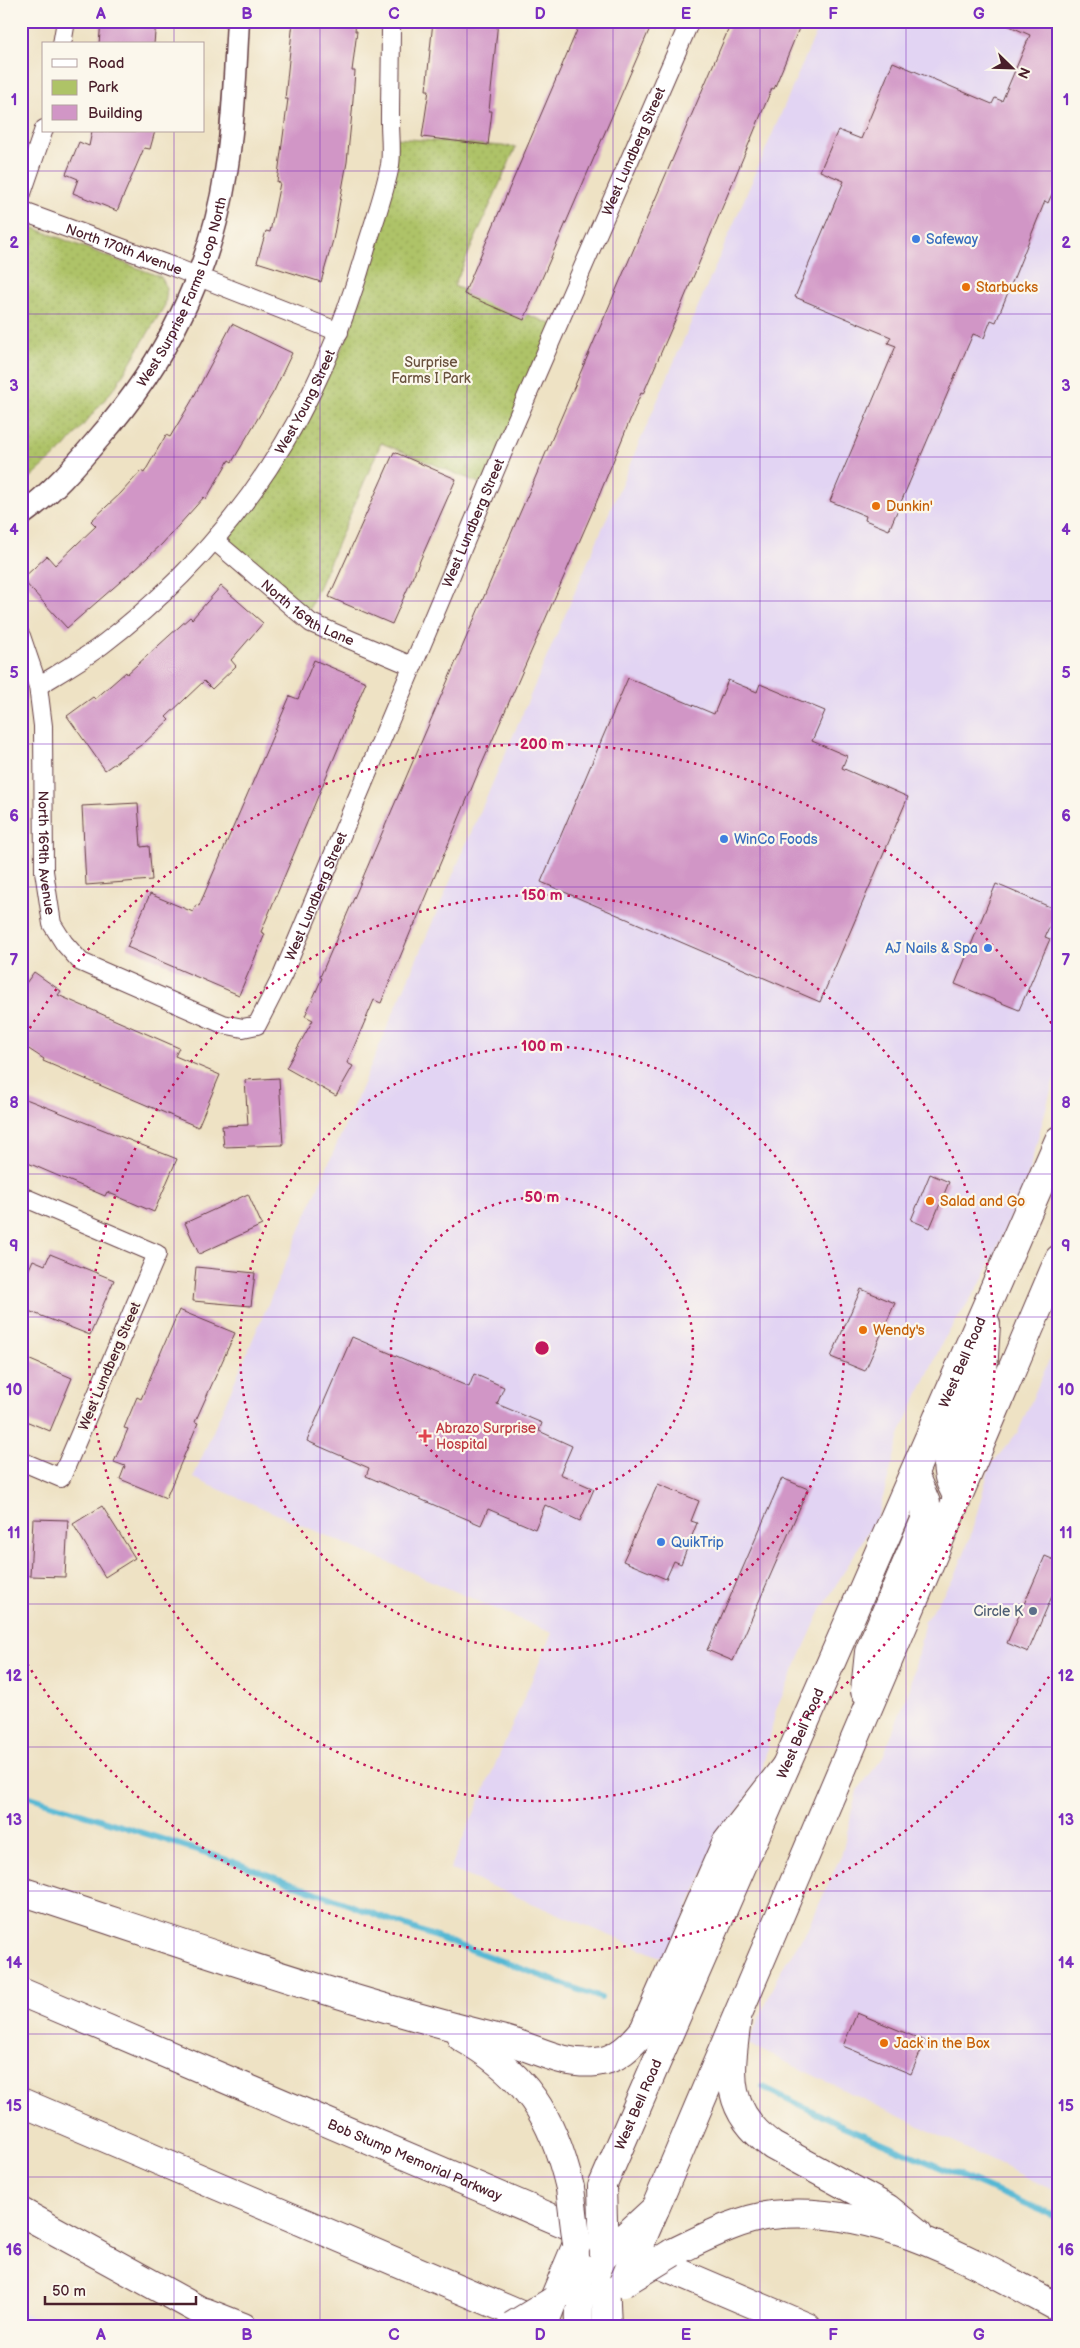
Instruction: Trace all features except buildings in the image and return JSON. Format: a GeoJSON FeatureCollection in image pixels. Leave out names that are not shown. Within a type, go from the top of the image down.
{"type":"FeatureCollection","features":[{"type":"Feature","properties":{"kind":"main road","name":"West Bell Road"},"geometry":{"type":"LineString","coordinates":[[542,2327],[551,2314],[577,2244],[1059,1140]]}},
{"type":"Feature","properties":{"kind":"main road"},"geometry":{"type":"LineString","coordinates":[[597,2316],[656,2209],[957,1495],[1059,1259]]}},
{"type":"Feature","properties":{"kind":"main road"},"geometry":{"type":"LineString","coordinates":[[957,1495],[950,1484],[947,1473],[947,1458],[983,1372],[987,1305]]}},
{"type":"Feature","properties":{"kind":"main road"},"geometry":{"type":"LineString","coordinates":[[863,1720],[869,1652],[925,1520],[926,1503],[914,1474]]}},
{"type":"Feature","properties":{"kind":"main road"},"geometry":{"type":"LineString","coordinates":[[21,1891],[436,2023],[511,2042],[568,2062],[597,2062],[614,2058],[630,2047],[644,2030],[726,1843],[784,1767]]}},
{"type":"Feature","properties":{"kind":"main road","name":"Bob Stump Memorial Parkway"},"geometry":{"type":"LineString","coordinates":[[21,1992],[807,2327]]}},
{"type":"Feature","properties":{"kind":"main road"},"geometry":{"type":"LineString","coordinates":[[737,2019],[732,2079],[740,2113],[756,2134],[773,2146],[888,2208],[926,2241]]}},
{"type":"Feature","properties":{"kind":"main road"},"geometry":{"type":"LineString","coordinates":[[436,2023],[475,2045],[501,2063],[520,2081],[538,2103],[549,2125],[566,2172],[577,2244],[578,2279],[597,2316]]}},
{"type":"Feature","properties":{"kind":"main road"},"geometry":{"type":"LineString","coordinates":[[21,2102],[551,2314]]}},
{"type":"Feature","properties":{"kind":"main road"},"geometry":{"type":"LineString","coordinates":[[597,2316],[604,2256],[602,2187]]}},
{"type":"Feature","properties":{"kind":"main road"},"geometry":{"type":"LineString","coordinates":[[510,2327],[551,2314],[578,2279],[656,2209]]}},
{"type":"Feature","properties":{"kind":"main road"},"geometry":{"type":"LineString","coordinates":[[21,2212],[199,2310],[243,2327]]}},
{"type":"Feature","properties":{"kind":"main road"},"geometry":{"type":"LineString","coordinates":[[597,2316],[672,2253],[738,2224],[770,2216],[804,2214],[829,2215],[858,2221],[926,2241],[1059,2308]]}},
{"type":"Feature","properties":{"kind":"main road"},"geometry":{"type":"LineString","coordinates":[[199,2310],[221,2327]]}},
{"type":"Feature","properties":{"kind":"street"},"geometry":{"type":"LineString","coordinates":[[62,42],[66,21]]}},
{"type":"Feature","properties":{"kind":"street","name":"West Surprise Farms Loop North"},"geometry":{"type":"LineString","coordinates":[[21,514],[60,480],[119,415],[144,381],[166,345],[197,278],[214,225],[226,173],[238,21]]}},
{"type":"Feature","properties":{"kind":"street","name":"West Young Street"},"geometry":{"type":"LineString","coordinates":[[38,686],[101,646],[166,592],[215,541],[255,490],[313,395],[339,332],[359,276],[390,164],[391,21]]}},
{"type":"Feature","properties":{"kind":"street","name":"West Lundberg Street"},"geometry":{"type":"LineString","coordinates":[[257,1025],[283,974],[513,426],[690,21]]}},
{"type":"Feature","properties":{"kind":"street"},"geometry":{"type":"LineString","coordinates":[[21,196],[43,132]]}},
{"type":"Feature","properties":{"kind":"street","name":"North 170th Avenue"},"geometry":{"type":"LineString","coordinates":[[21,211],[339,332]]}},
{"type":"Feature","properties":{"kind":"street","name":"North 169th Lane"},"geometry":{"type":"LineString","coordinates":[[215,541],[311,623],[412,666]]}},
{"type":"Feature","properties":{"kind":"street","name":"North 169th Avenue"},"geometry":{"type":"LineString","coordinates":[[21,636],[38,686],[43,726],[44,871],[52,924],[64,943],[81,962],[223,1024],[243,1028],[257,1025]]}},
{"type":"Feature","properties":{"kind":"street","name":"West Lundberg Street"},"geometry":{"type":"LineString","coordinates":[[21,1196],[157,1254],[61,1478],[21,1461]]}},
{"type":"Feature","properties":{"kind":"shaded area"},"geometry":{"type":"Polygon","coordinates":[[[821,21],[1059,21],[1059,1070],[1053,1083],[1026,1182],[984,1278],[943,1341],[901,1432],[878,1515],[820,1612],[776,1710],[761,1775],[717,1843],[666,1959],[450,1869],[552,1633],[193,1478],[821,21]]]}},
{"type":"Feature","properties":{"kind":"shaded area"},"geometry":{"type":"Polygon","coordinates":[[[1059,1337],[1059,2193],[748,2044],[779,1973],[809,1927],[842,1853],[857,1791],[882,1759],[910,1688],[925,1621],[955,1576],[970,1538],[990,1466],[1018,1432],[1059,1337]]]}},
{"type":"Feature","properties":{"kind":"shaded area"},"geometry":{"type":"Polygon","coordinates":[[[21,2311],[52,2327],[21,2327],[21,2311]]]}},
{"type":"Feature","properties":{"kind":"green space","name":"Surprise Farms I Park"},"geometry":{"type":"Polygon","coordinates":[[[395,138],[516,147],[454,286],[554,325],[484,485],[381,443],[308,612],[228,539],[294,443],[348,336],[371,266],[382,219],[395,138]]]}},
{"type":"Feature","properties":{"kind":"green space"},"geometry":{"type":"Polygon","coordinates":[[[21,223],[161,277],[167,288],[165,305],[116,386],[65,447],[21,486],[21,223]]]}},
{"type":"Feature","properties":{"kind":"waterway"},"geometry":{"type":"LineString","coordinates":[[21,1794],[231,1861],[601,1998]]}},
{"type":"Feature","properties":{"kind":"waterway"},"geometry":{"type":"LineString","coordinates":[[763,2087],[843,2126],[1059,2218]]}},
{"type":"Feature","properties":{"kind":"place","name":"Safeway"},"geometry":{"type":"Point","coordinates":[916,239]}},
{"type":"Feature","properties":{"kind":"place","name":"Starbucks"},"geometry":{"type":"Point","coordinates":[966,287]}},
{"type":"Feature","properties":{"kind":"place","name":"Dunkin'"},"geometry":{"type":"Point","coordinates":[876,506]}},
{"type":"Feature","properties":{"kind":"place","name":"WinCo Foods"},"geometry":{"type":"Point","coordinates":[724,839]}},
{"type":"Feature","properties":{"kind":"place","name":"AJ Nails & Spa"},"geometry":{"type":"Point","coordinates":[988,948]}},
{"type":"Feature","properties":{"kind":"place","name":"Salad and Go"},"geometry":{"type":"Point","coordinates":[930,1201]}},
{"type":"Feature","properties":{"kind":"place","name":"Wendy's"},"geometry":{"type":"Point","coordinates":[863,1330]}},
{"type":"Feature","properties":{"kind":"place","name":"Abrazo Surprise Hospital"},"geometry":{"type":"Point","coordinates":[425,1436]}},
{"type":"Feature","properties":{"kind":"place","name":"QuikTrip"},"geometry":{"type":"Point","coordinates":[661,1542]}},
{"type":"Feature","properties":{"kind":"place","name":"Circle K"},"geometry":{"type":"Point","coordinates":[1033,1611]}},
{"type":"Feature","properties":{"kind":"place","name":"Jack in the Box"},"geometry":{"type":"Point","coordinates":[884,2043]}}]}
